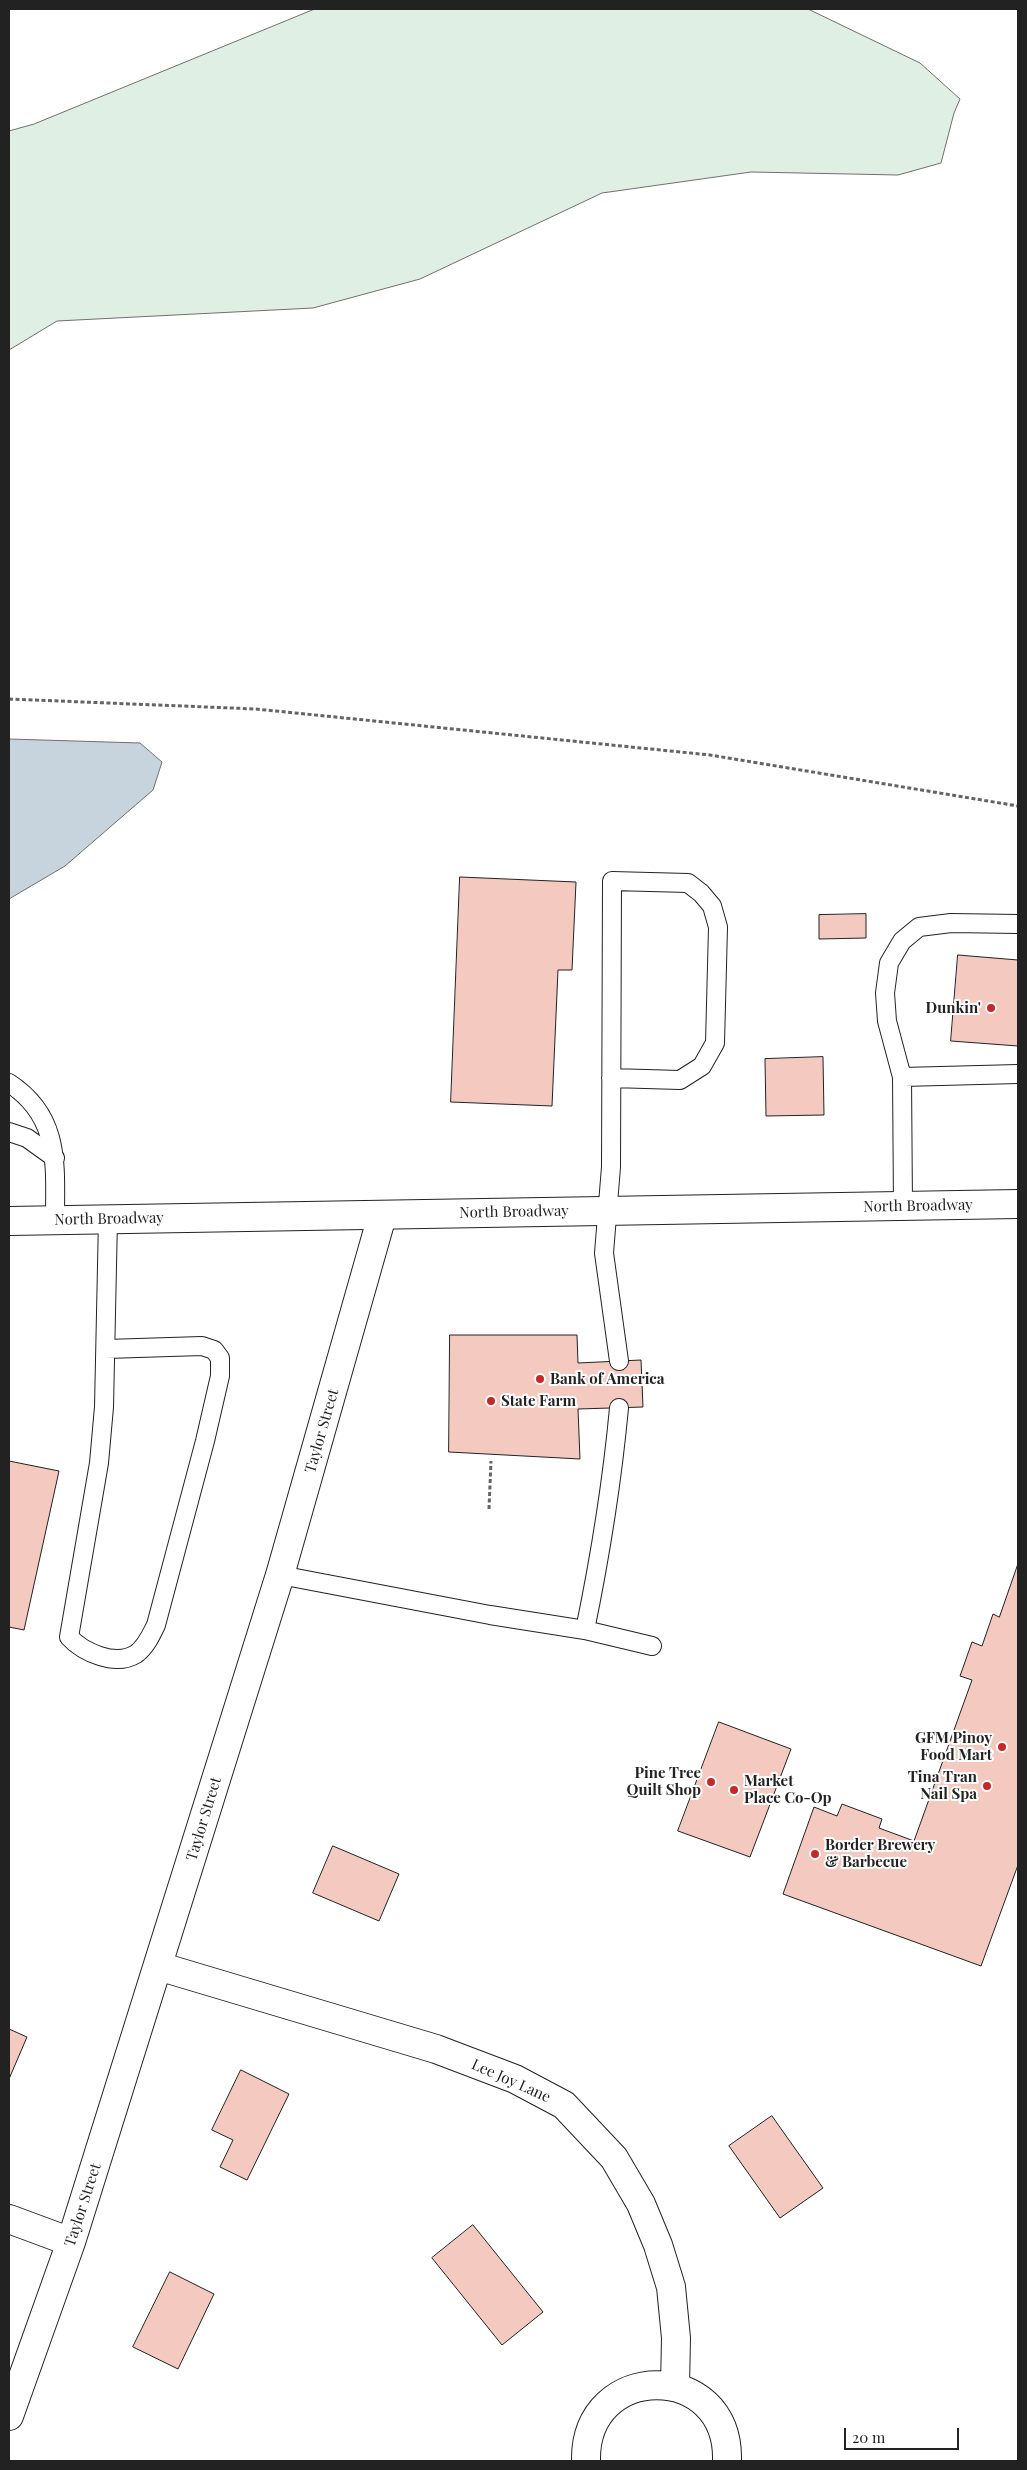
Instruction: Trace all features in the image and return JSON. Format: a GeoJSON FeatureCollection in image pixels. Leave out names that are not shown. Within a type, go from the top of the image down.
{"type":"FeatureCollection","features":[{"type":"Feature","properties":{"kind":"street","name":"North Broadway"},"geometry":{"type":"LineString","coordinates":[[9,1221],[1018,1204]]}},
{"type":"Feature","properties":{"kind":"street","name":"Taylor Street"},"geometry":{"type":"LineString","coordinates":[[9,2416],[71,2242],[280,1575],[382,1216]]}},
{"type":"Feature","properties":{"kind":"street","name":"Lee Joy Lane"},"geometry":{"type":"LineString","coordinates":[[158,1966],[436,2049],[516,2079],[564,2106],[614,2158],[641,2204],[658,2245],[670,2287],[676,2338],[675,2386]]}},
{"type":"Feature","properties":{"kind":"street"},"geometry":{"type":"LineString","coordinates":[[9,2219],[71,2242]]}},
{"type":"Feature","properties":{"kind":"street"},"geometry":{"type":"LineString","coordinates":[[586,2461],[588,2438],[597,2417],[612,2400],[631,2389],[653,2384],[675,2386],[698,2396],[715,2413],[725,2435],[727,2461]]}},
{"type":"Feature","properties":{"kind":"lane"},"geometry":{"type":"LineString","coordinates":[[611,1078],[680,1080],[702,1066],[715,1043],[718,927],[712,906],[701,893],[688,883],[612,881],[611,1078],[611,1167],[604,1253],[619,1361]]}},
{"type":"Feature","properties":{"kind":"lane"},"geometry":{"type":"LineString","coordinates":[[903,1206],[902,1077],[887,1021],[885,992],[889,963],[902,941],[919,927],[951,923],[1018,924]]}},
{"type":"Feature","properties":{"kind":"lane"},"geometry":{"type":"LineString","coordinates":[[902,1077],[1018,1074]]}},
{"type":"Feature","properties":{"kind":"lane"},"geometry":{"type":"LineString","coordinates":[[9,1083],[32,1101],[50,1134],[54,1158],[55,1220]]}},
{"type":"Feature","properties":{"kind":"lane"},"geometry":{"type":"LineString","coordinates":[[9,1132],[27,1138],[54,1158]]}},
{"type":"Feature","properties":{"kind":"lane"},"geometry":{"type":"LineString","coordinates":[[106,1349],[202,1346],[214,1350],[220,1358],[220,1376],[206,1441],[156,1625],[148,1641],[136,1654],[123,1658],[109,1658],[92,1653],[77,1646],[69,1637],[99,1463],[104,1407],[108,1219]]}},
{"type":"Feature","properties":{"kind":"lane"},"geometry":{"type":"LineString","coordinates":[[585,1630],[603,1539],[614,1466],[619,1408]]}},
{"type":"Feature","properties":{"kind":"lane"},"geometry":{"type":"LineString","coordinates":[[280,1575],[490,1615],[585,1630],[652,1646]]}},
{"type":"Feature","properties":{"kind":"path"},"geometry":{"type":"LineString","coordinates":[[9,699],[256,710],[710,755],[1018,806]]}},
{"type":"Feature","properties":{"kind":"path"},"geometry":{"type":"LineString","coordinates":[[489,1509],[491,1461]]}},
{"type":"Feature","properties":{"kind":"green space"},"geometry":{"type":"Polygon","coordinates":[[[315,9],[808,9],[920,63],[960,99],[954,113],[941,163],[898,175],[751,172],[602,193],[420,279],[313,308],[57,321],[9,350],[9,131],[34,124],[315,9]]]}},
{"type":"Feature","properties":{"kind":"shaded area"},"geometry":{"type":"Polygon","coordinates":[[[9,739],[140,743],[162,762],[153,790],[65,866],[9,899],[9,739]]]}},
{"type":"Feature","properties":{"kind":"building"},"geometry":{"type":"Polygon","coordinates":[[[460,877],[576,882],[572,970],[558,970],[552,1106],[451,1102],[460,877]]]}},
{"type":"Feature","properties":{"kind":"building"},"geometry":{"type":"Polygon","coordinates":[[[866,914],[866,938],[819,939],[819,915],[866,914]]]}},
{"type":"Feature","properties":{"kind":"building"},"geometry":{"type":"Polygon","coordinates":[[[958,955],[1018,960],[1018,1046],[951,1041],[958,955]]]}},
{"type":"Feature","properties":{"kind":"building"},"geometry":{"type":"Polygon","coordinates":[[[823,1057],[824,1115],[766,1116],[765,1059],[823,1057]]]}},
{"type":"Feature","properties":{"kind":"building"},"geometry":{"type":"Polygon","coordinates":[[[450,1335],[577,1335],[578,1363],[641,1360],[643,1407],[578,1409],[580,1459],[449,1452],[450,1335]]]}},
{"type":"Feature","properties":{"kind":"building"},"geometry":{"type":"Polygon","coordinates":[[[9,1461],[59,1471],[24,1630],[9,1627],[9,1461]]]}},
{"type":"Feature","properties":{"kind":"building"},"geometry":{"type":"Polygon","coordinates":[[[1018,1564],[1018,1865],[981,1966],[783,1894],[814,1807],[837,1816],[842,1804],[882,1819],[879,1828],[914,1841],[972,1680],[960,1676],[972,1642],[982,1646],[993,1614],[999,1617],[1018,1564]]]}},
{"type":"Feature","properties":{"kind":"building","name":"Market Place Co-Op"},"geometry":{"type":"Polygon","coordinates":[[[719,1722],[791,1749],[750,1857],[678,1831],[719,1722]]]}},
{"type":"Feature","properties":{"kind":"building"},"geometry":{"type":"Polygon","coordinates":[[[333,1846],[399,1874],[379,1921],[313,1893],[333,1846]]]}},
{"type":"Feature","properties":{"kind":"building"},"geometry":{"type":"Polygon","coordinates":[[[9,2029],[27,2037],[9,2079],[9,2029]]]}},
{"type":"Feature","properties":{"kind":"building"},"geometry":{"type":"Polygon","coordinates":[[[241,2070],[289,2094],[247,2180],[220,2167],[233,2140],[212,2130],[241,2070]]]}},
{"type":"Feature","properties":{"kind":"building"},"geometry":{"type":"Polygon","coordinates":[[[772,2116],[823,2188],[780,2218],[729,2146],[772,2116]]]}},
{"type":"Feature","properties":{"kind":"building"},"geometry":{"type":"Polygon","coordinates":[[[473,2225],[543,2312],[502,2345],[432,2258],[473,2225]]]}},
{"type":"Feature","properties":{"kind":"building"},"geometry":{"type":"Polygon","coordinates":[[[170,2272],[214,2294],[178,2369],[133,2347],[170,2272]]]}},
{"type":"Feature","properties":{"kind":"place","name":"Dunkin'"},"geometry":{"type":"Point","coordinates":[991,1008]}},
{"type":"Feature","properties":{"kind":"place","name":"Bank of America"},"geometry":{"type":"Point","coordinates":[540,1379]}},
{"type":"Feature","properties":{"kind":"place","name":"State Farm"},"geometry":{"type":"Point","coordinates":[491,1401]}},
{"type":"Feature","properties":{"kind":"place","name":"GFM Pinoy Food Mart"},"geometry":{"type":"Point","coordinates":[1002,1747]}},
{"type":"Feature","properties":{"kind":"place","name":"Pine Tree Quilt Shop"},"geometry":{"type":"Point","coordinates":[711,1782]}},
{"type":"Feature","properties":{"kind":"place","name":"Tina Tran Nail Spa"},"geometry":{"type":"Point","coordinates":[987,1786]}},
{"type":"Feature","properties":{"kind":"place","name":"Market Place Co-Op"},"geometry":{"type":"Point","coordinates":[734,1790]}},
{"type":"Feature","properties":{"kind":"place","name":"Border Brewery & Barbecue"},"geometry":{"type":"Point","coordinates":[815,1854]}}]}
